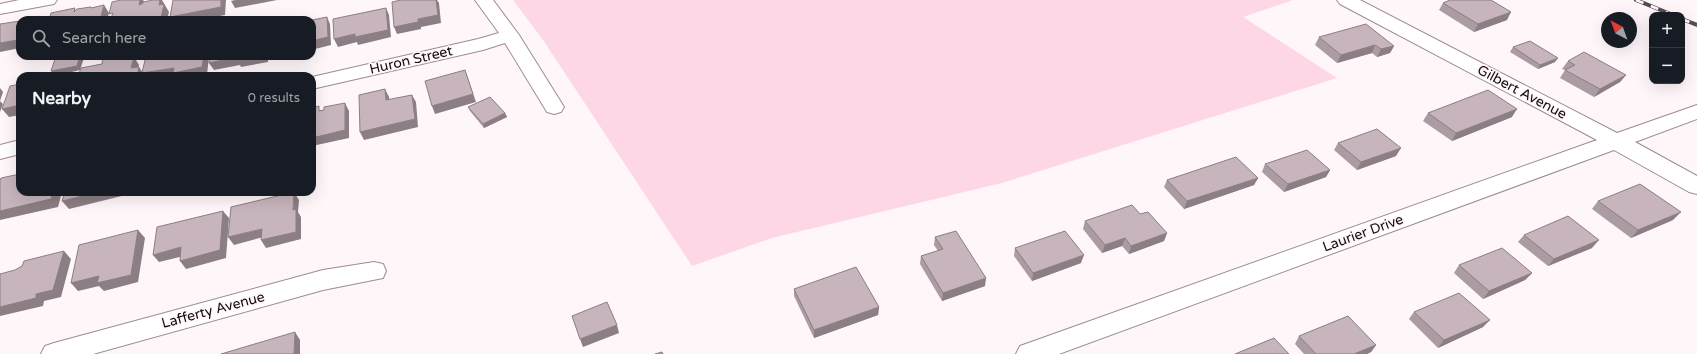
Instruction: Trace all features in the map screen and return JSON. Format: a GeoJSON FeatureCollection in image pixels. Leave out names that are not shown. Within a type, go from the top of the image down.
{"type":"FeatureCollection","features":[{"type":"Feature","properties":{"kind":"street"},"geometry":{"type":"LineString","coordinates":[[0,9],[48,0]]}},
{"type":"Feature","properties":{"kind":"street"},"geometry":{"type":"LineString","coordinates":[[484,0],[510,35],[554,107]]}},
{"type":"Feature","properties":{"kind":"street","name":"Gilbert Avenue"},"geometry":{"type":"LineString","coordinates":[[1346,0],[1616,141],[1697,186]]}},
{"type":"Feature","properties":{"kind":"street","name":"Huron Street"},"geometry":{"type":"LineString","coordinates":[[316,82],[483,44],[510,35]]}},
{"type":"Feature","properties":{"kind":"street","name":"Laurier Drive"},"geometry":{"type":"LineString","coordinates":[[1029,354],[1697,112]]}},
{"type":"Feature","properties":{"kind":"street"},"geometry":{"type":"LineString","coordinates":[[0,152],[16,148]]}},
{"type":"Feature","properties":{"kind":"street","name":"Lafferty Avenue"},"geometry":{"type":"LineString","coordinates":[[54,354],[323,280],[374,271]]}},
{"type":"Feature","properties":{"kind":"shaded area"},"geometry":{"type":"Polygon","coordinates":[[[513,0],[1293,0],[1243,17],[1337,78],[1002,183],[772,238],[692,266],[543,40],[513,0]]]}},
{"type":"Feature","properties":{"kind":"building"},"geometry":{"type":"Polygon","coordinates":[[[121,0],[140,0],[139,5],[143,2],[160,0],[159,5],[164,4],[161,16],[112,16],[113,13],[109,14],[112,2],[121,0]]]}},
{"type":"Feature","properties":{"kind":"building"},"geometry":{"type":"Polygon","coordinates":[[[173,0],[221,0],[221,7],[170,16],[173,0]]]}},
{"type":"Feature","properties":{"kind":"building"},"geometry":{"type":"Polygon","coordinates":[[[401,0],[436,0],[438,15],[418,19],[418,22],[394,27],[392,2],[401,0]]]}},
{"type":"Feature","properties":{"kind":"building"},"geometry":{"type":"Polygon","coordinates":[[[1450,0],[1491,0],[1511,12],[1478,24],[1443,3],[1450,0]]]}},
{"type":"Feature","properties":{"kind":"building"},"geometry":{"type":"Polygon","coordinates":[[[104,5],[101,16],[50,16],[51,13],[75,8],[74,12],[77,9],[104,5]]]}},
{"type":"Feature","properties":{"kind":"building"},"geometry":{"type":"Polygon","coordinates":[[[386,8],[388,30],[355,37],[355,34],[334,39],[333,19],[386,8]]]}},
{"type":"Feature","properties":{"kind":"building"},"geometry":{"type":"Polygon","coordinates":[[[327,17],[328,37],[316,40],[316,19],[327,17]]]}},
{"type":"Feature","properties":{"kind":"building"},"geometry":{"type":"Polygon","coordinates":[[[16,22],[16,40],[0,43],[0,24],[16,22]]]}},
{"type":"Feature","properties":{"kind":"building"},"geometry":{"type":"Polygon","coordinates":[[[1366,24],[1394,46],[1381,49],[1375,45],[1341,55],[1319,37],[1366,24]]]}},
{"type":"Feature","properties":{"kind":"building"},"geometry":{"type":"Polygon","coordinates":[[[1530,41],[1558,58],[1540,65],[1513,47],[1530,41]]]}},
{"type":"Feature","properties":{"kind":"building"},"geometry":{"type":"Polygon","coordinates":[[[1584,52],[1626,75],[1600,89],[1565,70],[1575,65],[1568,61],[1584,52]]]}},
{"type":"Feature","properties":{"kind":"building"},"geometry":{"type":"Polygon","coordinates":[[[55,60],[79,60],[77,66],[51,71],[55,60]]]}},
{"type":"Feature","properties":{"kind":"building"},"geometry":{"type":"Polygon","coordinates":[[[103,60],[133,60],[131,68],[139,67],[138,72],[80,72],[81,68],[102,64],[103,60]]]}},
{"type":"Feature","properties":{"kind":"building"},"geometry":{"type":"Polygon","coordinates":[[[145,60],[203,60],[202,67],[178,72],[173,72],[174,68],[142,72],[145,60]]]}},
{"type":"Feature","properties":{"kind":"building"},"geometry":{"type":"Polygon","coordinates":[[[209,60],[223,60],[209,63],[209,60]]]}},
{"type":"Feature","properties":{"kind":"building"},"geometry":{"type":"Polygon","coordinates":[[[465,70],[473,94],[432,106],[425,81],[465,70]]]}},
{"type":"Feature","properties":{"kind":"building"},"geometry":{"type":"Polygon","coordinates":[[[16,85],[16,106],[2,109],[10,86],[16,85]]]}},
{"type":"Feature","properties":{"kind":"building"},"geometry":{"type":"Polygon","coordinates":[[[385,89],[386,100],[412,95],[415,119],[360,132],[359,95],[385,89]]]}},
{"type":"Feature","properties":{"kind":"building"},"geometry":{"type":"Polygon","coordinates":[[[1488,90],[1517,109],[1456,133],[1428,113],[1488,90]]]}},
{"type":"Feature","properties":{"kind":"building"},"geometry":{"type":"Polygon","coordinates":[[[490,97],[505,113],[483,124],[468,107],[490,97]]]}},
{"type":"Feature","properties":{"kind":"building"},"geometry":{"type":"Polygon","coordinates":[[[345,103],[345,130],[316,137],[316,107],[319,106],[319,111],[324,110],[324,107],[345,103]]]}},
{"type":"Feature","properties":{"kind":"building"},"geometry":{"type":"Polygon","coordinates":[[[1377,129],[1401,148],[1361,162],[1338,143],[1377,129]]]}},
{"type":"Feature","properties":{"kind":"building"},"geometry":{"type":"Polygon","coordinates":[[[1307,150],[1330,170],[1288,184],[1265,164],[1307,150]]]}},
{"type":"Feature","properties":{"kind":"building"},"geometry":{"type":"Polygon","coordinates":[[[1236,157],[1258,178],[1187,201],[1167,180],[1236,157]]]}},
{"type":"Feature","properties":{"kind":"building"},"geometry":{"type":"Polygon","coordinates":[[[16,175],[16,196],[52,196],[51,199],[0,211],[1,178],[16,175]]]}},
{"type":"Feature","properties":{"kind":"building"},"geometry":{"type":"Polygon","coordinates":[[[1640,184],[1681,212],[1638,230],[1598,201],[1640,184]]]}},
{"type":"Feature","properties":{"kind":"building"},"geometry":{"type":"Polygon","coordinates":[[[64,196],[83,196],[62,201],[64,196]]]}},
{"type":"Feature","properties":{"kind":"building"},"geometry":{"type":"Polygon","coordinates":[[[277,196],[294,196],[293,210],[296,209],[296,232],[261,240],[262,229],[228,237],[231,207],[277,196]]]}},
{"type":"Feature","properties":{"kind":"building"},"geometry":{"type":"Polygon","coordinates":[[[1132,205],[1140,214],[1148,212],[1167,233],[1131,246],[1125,238],[1105,245],[1085,221],[1132,205]]]}},
{"type":"Feature","properties":{"kind":"building"},"geometry":{"type":"Polygon","coordinates":[[[223,211],[220,250],[180,261],[181,247],[153,255],[157,227],[223,211]]]}},
{"type":"Feature","properties":{"kind":"building"},"geometry":{"type":"Polygon","coordinates":[[[1568,216],[1599,240],[1554,259],[1524,235],[1568,216]]]}},
{"type":"Feature","properties":{"kind":"building"},"geometry":{"type":"Polygon","coordinates":[[[138,230],[131,275],[97,283],[99,276],[71,283],[79,245],[138,230]]]}},
{"type":"Feature","properties":{"kind":"building"},"geometry":{"type":"Polygon","coordinates":[[[956,231],[986,278],[943,293],[921,256],[943,249],[935,237],[956,231]]]}},
{"type":"Feature","properties":{"kind":"building"},"geometry":{"type":"Polygon","coordinates":[[[1065,231],[1084,255],[1033,273],[1015,248],[1065,231]]]}},
{"type":"Feature","properties":{"kind":"building"},"geometry":{"type":"Polygon","coordinates":[[[1502,248],[1532,273],[1489,291],[1459,265],[1502,248]]]}},
{"type":"Feature","properties":{"kind":"building"},"geometry":{"type":"Polygon","coordinates":[[[64,251],[53,290],[36,294],[36,298],[0,307],[0,274],[15,270],[22,266],[24,261],[64,251]]]}},
{"type":"Feature","properties":{"kind":"building"},"geometry":{"type":"Polygon","coordinates":[[[856,267],[879,307],[814,330],[794,289],[856,267]]]}},
{"type":"Feature","properties":{"kind":"building"},"geometry":{"type":"Polygon","coordinates":[[[1459,293],[1490,320],[1444,340],[1414,312],[1459,293]]]}},
{"type":"Feature","properties":{"kind":"building"},"geometry":{"type":"Polygon","coordinates":[[[607,302],[617,325],[580,339],[572,316],[607,302]]]}},
{"type":"Feature","properties":{"kind":"building"},"geometry":{"type":"Polygon","coordinates":[[[1348,316],[1376,345],[1354,354],[1316,354],[1299,336],[1348,316]]]}},
{"type":"Feature","properties":{"kind":"building"},"geometry":{"type":"Polygon","coordinates":[[[295,332],[294,354],[221,354],[295,332]]]}},
{"type":"Feature","properties":{"kind":"building"},"geometry":{"type":"Polygon","coordinates":[[[1274,338],[1289,354],[1235,354],[1274,338]]]}},
{"type":"Feature","properties":{"kind":"railway"},"geometry":{"type":"LineString","coordinates":[[1636,0],[1666,12]]}},
{"type":"Feature","properties":{"kind":"railway"},"geometry":{"type":"LineString","coordinates":[[1685,20],[1697,25]]}}]}
